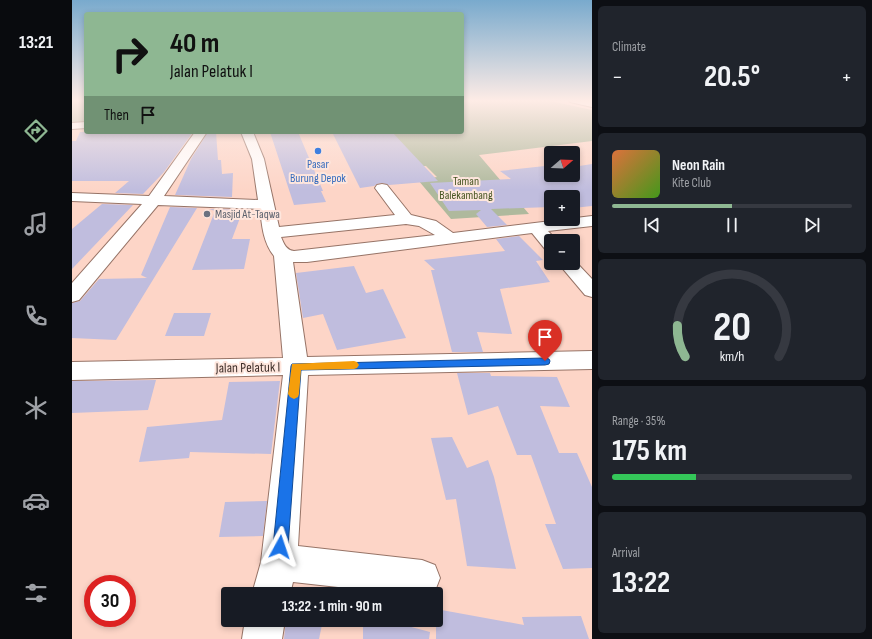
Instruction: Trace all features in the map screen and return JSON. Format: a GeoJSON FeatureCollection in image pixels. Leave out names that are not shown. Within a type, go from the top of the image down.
{"type":"FeatureCollection","features":[{"type":"Feature","properties":{"kind":"street"},"geometry":{"type":"LineString","coordinates":[[72,296],[154,200],[200,134]]}},
{"type":"Feature","properties":{"kind":"street"},"geometry":{"type":"LineString","coordinates":[[248,134],[258,159],[265,205],[277,244],[296,366],[275,578],[422,578]]}},
{"type":"Feature","properties":{"kind":"street"},"geometry":{"type":"LineString","coordinates":[[382,188],[406,219]]}},
{"type":"Feature","properties":{"kind":"street"},"geometry":{"type":"LineString","coordinates":[[72,197],[265,205]]}},
{"type":"Feature","properties":{"kind":"street"},"geometry":{"type":"LineString","coordinates":[[277,244],[406,219],[425,222],[436,226],[449,238]]}},
{"type":"Feature","properties":{"kind":"street"},"geometry":{"type":"LineString","coordinates":[[277,244],[307,256],[592,221]]}},
{"type":"Feature","properties":{"kind":"street"},"geometry":{"type":"LineString","coordinates":[[536,228],[544,237]]}},
{"type":"Feature","properties":{"kind":"street"},"geometry":{"type":"LineString","coordinates":[[573,270],[592,291]]}},
{"type":"Feature","properties":{"kind":"street","name":"Jalan Pelatuk I"},"geometry":{"type":"LineString","coordinates":[[72,371],[592,360]]}},
{"type":"Feature","properties":{"kind":"street"},"geometry":{"type":"LineString","coordinates":[[262,639],[264,627]]}},
{"type":"Feature","properties":{"kind":"green space","name":"Taman Balekambang"},"geometry":{"type":"Polygon","coordinates":[[[464,130],[592,130],[592,141],[479,155],[529,214],[451,219],[418,180],[437,177],[426,166],[412,167],[384,135],[464,134],[464,130]]]}},
{"type":"Feature","properties":{"kind":"building"},"geometry":{"type":"Polygon","coordinates":[[[80,132],[84,132],[84,134],[192,134],[164,172],[143,194],[115,193],[129,181],[72,181],[72,141],[76,141],[80,132]]]}},
{"type":"Feature","properties":{"kind":"building"},"geometry":{"type":"Polygon","coordinates":[[[207,134],[216,134],[218,160],[221,160],[222,174],[233,173],[232,197],[175,195],[191,159],[207,134]]]}},
{"type":"Feature","properties":{"kind":"building"},"geometry":{"type":"Polygon","coordinates":[[[271,134],[299,134],[323,191],[321,191],[326,202],[294,205],[271,134]]]}},
{"type":"Feature","properties":{"kind":"building"},"geometry":{"type":"Polygon","coordinates":[[[333,134],[394,134],[438,181],[389,185],[382,183],[360,188],[333,134]]]}},
{"type":"Feature","properties":{"kind":"building"},"geometry":{"type":"Polygon","coordinates":[[[592,164],[592,206],[580,207],[580,190],[544,190],[544,207],[491,209],[507,225],[487,227],[476,214],[481,210],[449,211],[430,183],[511,179],[500,171],[544,166],[544,182],[580,182],[580,166],[592,164]]]}},
{"type":"Feature","properties":{"kind":"building"},"geometry":{"type":"Polygon","coordinates":[[[102,204],[133,205],[72,269],[72,229],[102,204]]]}},
{"type":"Feature","properties":{"kind":"building"},"geometry":{"type":"Polygon","coordinates":[[[170,207],[197,208],[116,340],[72,338],[72,303],[80,301],[99,279],[147,278],[141,275],[170,207]]]}},
{"type":"Feature","properties":{"kind":"building"},"geometry":{"type":"Polygon","coordinates":[[[209,209],[243,210],[232,239],[250,239],[244,269],[192,270],[215,211],[209,209]]]}},
{"type":"Feature","properties":{"kind":"building"},"geometry":{"type":"Polygon","coordinates":[[[519,236],[543,260],[536,261],[550,282],[500,289],[512,334],[477,332],[483,352],[452,352],[431,270],[435,270],[424,260],[505,251],[496,239],[519,236]]]}},
{"type":"Feature","properties":{"kind":"building"},"geometry":{"type":"Polygon","coordinates":[[[354,266],[366,293],[383,289],[406,338],[337,350],[323,314],[303,318],[296,273],[354,266]]]}},
{"type":"Feature","properties":{"kind":"building"},"geometry":{"type":"Polygon","coordinates":[[[174,313],[211,313],[204,336],[165,336],[174,313]]]}},
{"type":"Feature","properties":{"kind":"building"},"geometry":{"type":"Polygon","coordinates":[[[457,373],[490,373],[491,376],[557,377],[570,407],[540,406],[559,453],[577,453],[592,487],[592,568],[563,569],[545,524],[556,524],[531,455],[517,455],[498,406],[468,415],[457,373]]]}},
{"type":"Feature","properties":{"kind":"building"},"geometry":{"type":"Polygon","coordinates":[[[156,380],[148,410],[72,413],[72,381],[156,380]]]}},
{"type":"Feature","properties":{"kind":"building"},"geometry":{"type":"Polygon","coordinates":[[[280,381],[271,454],[190,452],[189,458],[139,462],[147,427],[222,420],[229,382],[280,381]]]}},
{"type":"Feature","properties":{"kind":"building"},"geometry":{"type":"Polygon","coordinates":[[[452,437],[467,468],[488,460],[494,477],[516,569],[467,566],[456,499],[446,500],[431,438],[452,437]]]}},
{"type":"Feature","properties":{"kind":"building"},"geometry":{"type":"Polygon","coordinates":[[[267,501],[263,536],[219,537],[225,502],[267,501]]]}},
{"type":"Feature","properties":{"kind":"building"},"geometry":{"type":"Polygon","coordinates":[[[443,610],[524,625],[522,617],[581,616],[589,639],[436,639],[436,627],[443,627],[443,610]]]}},
{"type":"Feature","properties":{"kind":"building"},"geometry":{"type":"Polygon","coordinates":[[[285,627],[322,627],[319,639],[284,639],[285,627]]]}},
{"type":"Feature","properties":{"kind":"building"},"geometry":{"type":"Polygon","coordinates":[[[363,627],[411,627],[430,632],[429,639],[363,639],[363,627]]]}},
{"type":"Feature","properties":{"kind":"slow traffic"},"geometry":{"type":"LineString","coordinates":[[294,394],[296,366],[354,365]]}},
{"type":"Feature","properties":{"kind":"place","name":"Pasar Burung Depok"},"geometry":{"type":"Point","coordinates":[318,151]}},
{"type":"Feature","properties":{"kind":"place","name":"Masjid At-Taqwa"},"geometry":{"type":"Point","coordinates":[207,214]}},
{"type":"Feature","properties":{"kind":"route"},"geometry":{"type":"LineString","coordinates":[[280,547],[296,366],[545,361]]}}]}
